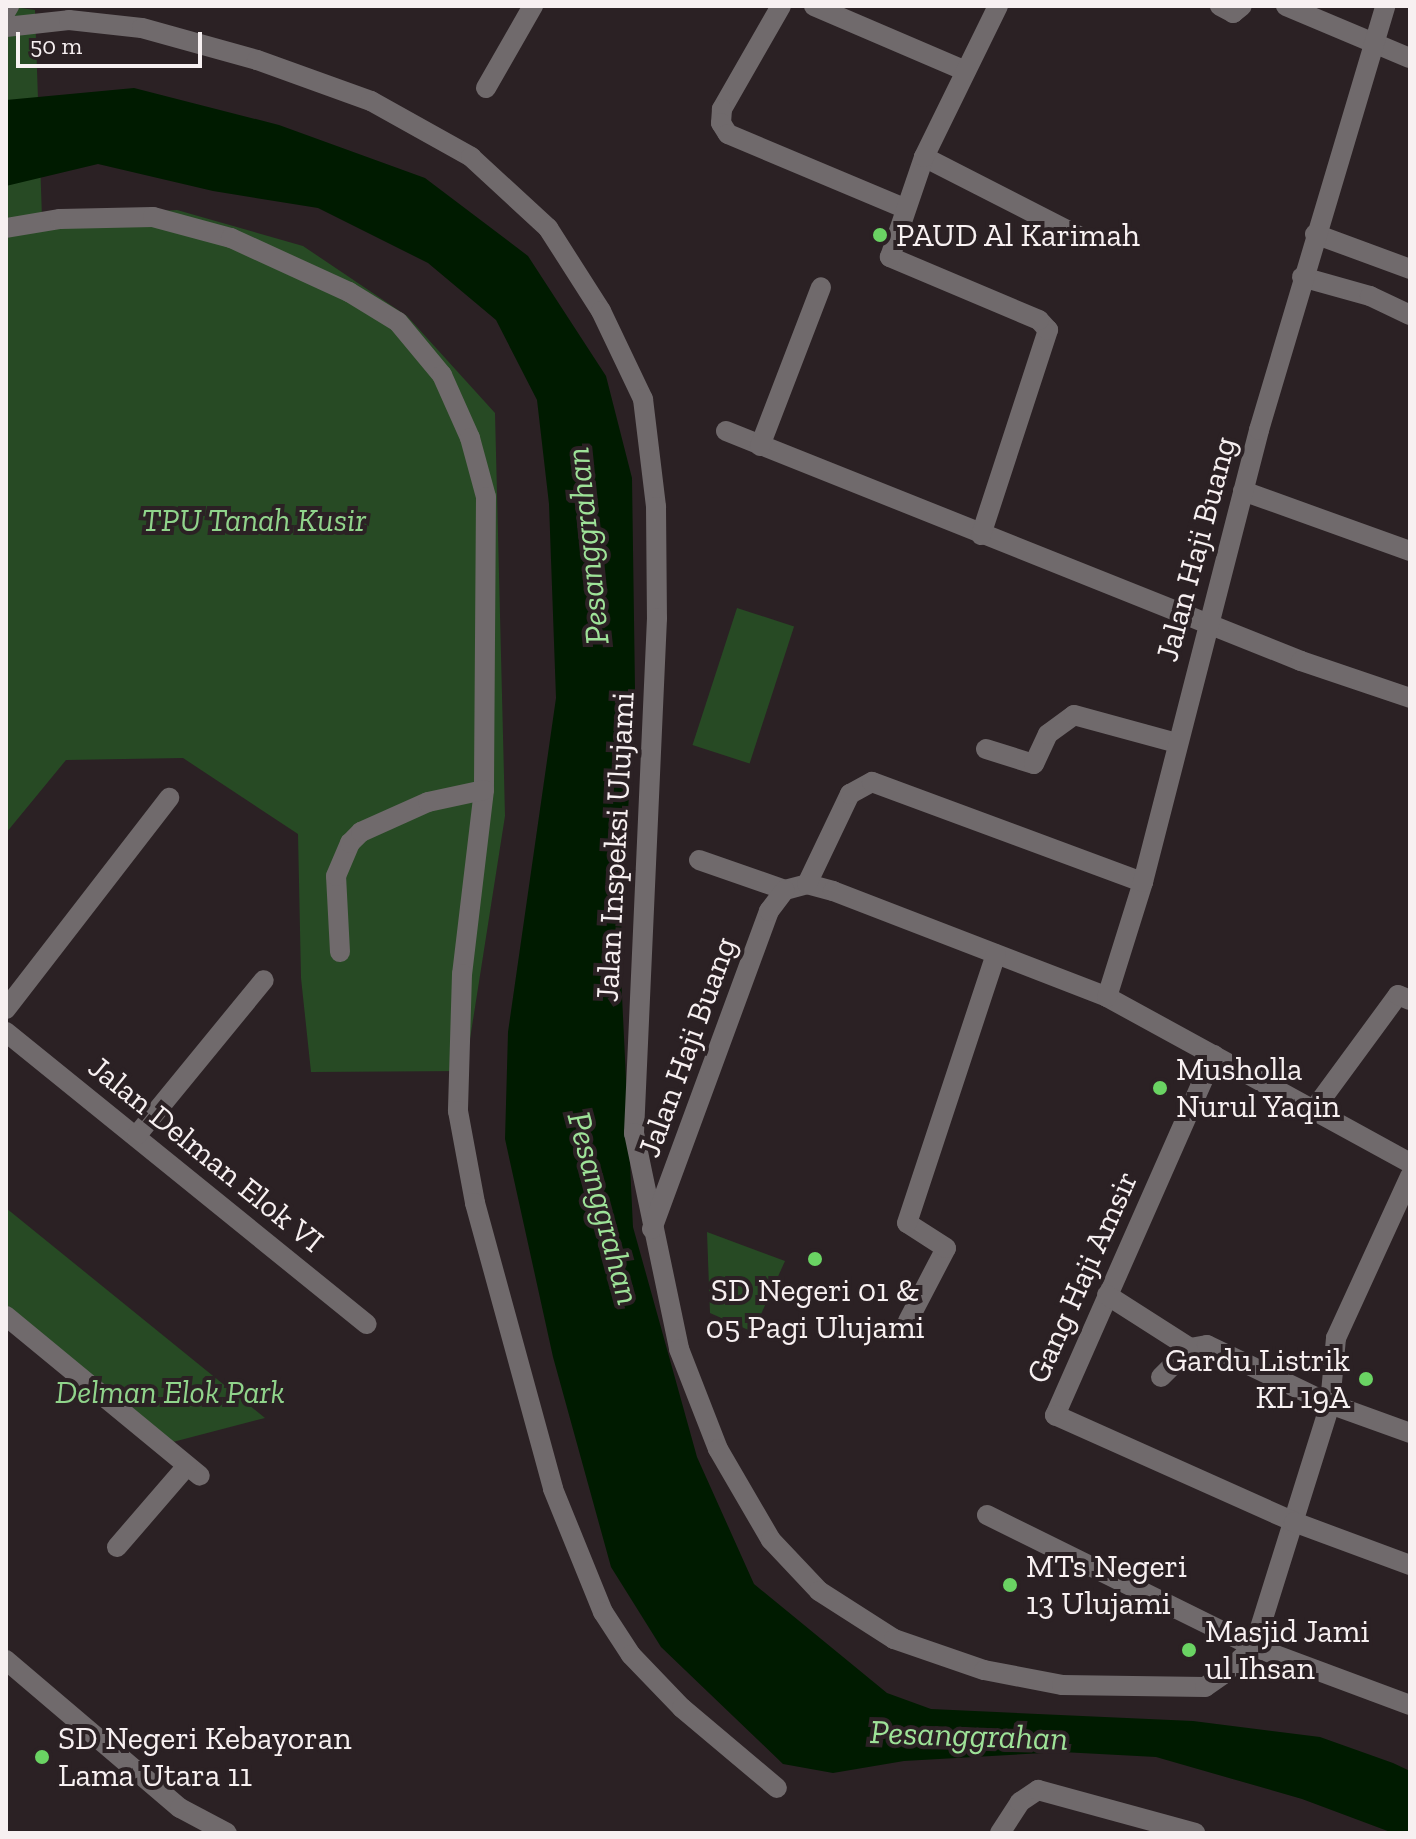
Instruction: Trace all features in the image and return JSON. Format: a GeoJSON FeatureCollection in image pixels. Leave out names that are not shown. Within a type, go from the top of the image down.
{"type":"FeatureCollection","features":[{"type":"Feature","properties":{"kind":"street"},"geometry":{"type":"LineString","coordinates":[[6,11],[9,6]]}},
{"type":"Feature","properties":{"kind":"street"},"geometry":{"type":"LineString","coordinates":[[486,88],[533,6]]}},
{"type":"Feature","properties":{"kind":"street"},"geometry":{"type":"LineString","coordinates":[[781,6],[722,109],[721,123],[728,134],[904,208]]}},
{"type":"Feature","properties":{"kind":"street"},"geometry":{"type":"LineString","coordinates":[[814,6],[966,71]]}},
{"type":"Feature","properties":{"kind":"street"},"geometry":{"type":"LineString","coordinates":[[981,535],[1048,330],[1039,320],[890,257],[904,208],[924,157],[998,6]]}},
{"type":"Feature","properties":{"kind":"street"},"geometry":{"type":"LineString","coordinates":[[1220,6],[1233,13],[1242,6]]}},
{"type":"Feature","properties":{"kind":"street"},"geometry":{"type":"LineString","coordinates":[[1286,6],[1410,58]]}},
{"type":"Feature","properties":{"kind":"street","name":"Jalan Haji Buang"},"geometry":{"type":"LineString","coordinates":[[1107,997],[1143,882],[1206,622],[1302,277],[1385,6]]}},
{"type":"Feature","properties":{"kind":"street","name":"Jalan Inspeksi Ulujami"},"geometry":{"type":"LineString","coordinates":[[6,27],[69,20],[142,28],[257,60],[371,101],[482,167],[548,228],[601,311],[643,399],[656,507],[657,618],[634,1060],[634,1133],[679,1349],[718,1449],[771,1540],[819,1591],[894,1639],[984,1670],[1062,1685],[1205,1687],[1254,1647]]}},
{"type":"Feature","properties":{"kind":"street"},"geometry":{"type":"LineString","coordinates":[[924,157],[1084,239]]}},
{"type":"Feature","properties":{"kind":"street"},"geometry":{"type":"LineString","coordinates":[[6,228],[60,219],[153,217],[231,238],[292,264],[398,322],[442,375],[470,438],[486,497],[484,790],[462,974],[458,1111],[475,1203],[553,1489],[578,1560],[631,1655],[682,1708],[777,1788]]}},
{"type":"Feature","properties":{"kind":"street"},"geometry":{"type":"LineString","coordinates":[[1315,234],[1410,269]]}},
{"type":"Feature","properties":{"kind":"street"},"geometry":{"type":"LineString","coordinates":[[1302,277],[1370,296],[1410,315]]}},
{"type":"Feature","properties":{"kind":"street"},"geometry":{"type":"LineString","coordinates":[[760,446],[821,287]]}},
{"type":"Feature","properties":{"kind":"street"},"geometry":{"type":"LineString","coordinates":[[726,431],[981,535],[1410,698]]}},
{"type":"Feature","properties":{"kind":"street"},"geometry":{"type":"LineString","coordinates":[[1243,491],[1410,551]]}},
{"type":"Feature","properties":{"kind":"street"},"geometry":{"type":"LineString","coordinates":[[986,749],[1034,764],[1048,734],[1074,715],[1177,743]]}},
{"type":"Feature","properties":{"kind":"street"},"geometry":{"type":"LineString","coordinates":[[807,884],[850,794],[872,782],[1143,882]]}},
{"type":"Feature","properties":{"kind":"street"},"geometry":{"type":"LineString","coordinates":[[340,952],[336,876],[350,843],[361,832],[428,802],[484,790]]}},
{"type":"Feature","properties":{"kind":"street"},"geometry":{"type":"LineString","coordinates":[[6,1009],[169,798]]}},
{"type":"Feature","properties":{"kind":"street"},"geometry":{"type":"LineString","coordinates":[[699,860],[785,890],[807,884],[1107,997],[1315,1108],[1410,1163]]}},
{"type":"Feature","properties":{"kind":"street","name":"Jalan Haji Buang"},"geometry":{"type":"LineString","coordinates":[[652,1229],[769,911],[785,890]]}},
{"type":"Feature","properties":{"kind":"street"},"geometry":{"type":"LineString","coordinates":[[908,1321],[946,1248],[907,1223],[996,954]]}},
{"type":"Feature","properties":{"kind":"street"},"geometry":{"type":"LineString","coordinates":[[137,1135],[264,980]]}},
{"type":"Feature","properties":{"kind":"street"},"geometry":{"type":"LineString","coordinates":[[1315,1108],[1398,995],[1410,1000]]}},
{"type":"Feature","properties":{"kind":"street","name":"Jalan Delman Elok VI"},"geometry":{"type":"LineString","coordinates":[[6,1032],[137,1135],[366,1324]]}},
{"type":"Feature","properties":{"kind":"street","name":"Gang Haji Amsir"},"geometry":{"type":"LineString","coordinates":[[1214,1055],[1055,1415],[1294,1522]]}},
{"type":"Feature","properties":{"kind":"street"},"geometry":{"type":"LineString","coordinates":[[1254,1647],[1330,1404],[1336,1338],[1410,1176]]}},
{"type":"Feature","properties":{"kind":"street"},"geometry":{"type":"LineString","coordinates":[[1107,1295],[1190,1348]]}},
{"type":"Feature","properties":{"kind":"street"},"geometry":{"type":"LineString","coordinates":[[6,1316],[193,1471],[117,1547]]}},
{"type":"Feature","properties":{"kind":"street"},"geometry":{"type":"LineString","coordinates":[[1161,1377],[1190,1348],[1207,1345],[1330,1404],[1410,1433]]}},
{"type":"Feature","properties":{"kind":"street"},"geometry":{"type":"LineString","coordinates":[[987,1515],[1254,1647],[1410,1705]]}},
{"type":"Feature","properties":{"kind":"street"},"geometry":{"type":"LineString","coordinates":[[1294,1522],[1410,1565]]}},
{"type":"Feature","properties":{"kind":"street"},"geometry":{"type":"LineString","coordinates":[[6,1660],[180,1808],[227,1833]]}},
{"type":"Feature","properties":{"kind":"street"},"geometry":{"type":"LineString","coordinates":[[1000,1833],[1020,1802],[1038,1790],[1195,1833]]}},
{"type":"Feature","properties":{"kind":"green space","name":"TPU Tanah Kusir"},"geometry":{"type":"Polygon","coordinates":[[[6,6],[35,10],[42,218],[177,210],[303,246],[407,316],[495,413],[505,816],[465,1071],[311,1072],[301,978],[298,834],[183,758],[66,760],[6,833],[6,6]]]}},
{"type":"Feature","properties":{"kind":"green space"},"geometry":{"type":"Polygon","coordinates":[[[737,608],[794,627],[750,763],[693,745],[737,608]]]}},
{"type":"Feature","properties":{"kind":"green space","name":"Delman Elok Park"},"geometry":{"type":"Polygon","coordinates":[[[6,1208],[265,1418],[169,1443],[6,1309],[6,1208]]]}},
{"type":"Feature","properties":{"kind":"green space"},"geometry":{"type":"Polygon","coordinates":[[[707,1232],[785,1261],[753,1332],[710,1313],[707,1232]]]}},
{"type":"Feature","properties":{"kind":"water","name":"Pesanggrahan"},"geometry":{"type":"Polygon","coordinates":[[[134,88],[279,125],[425,178],[528,256],[606,376],[632,478],[635,688],[620,953],[633,1227],[697,1457],[754,1584],[887,1693],[931,1709],[1193,1721],[1320,1737],[1393,1763],[1410,1771],[1410,1833],[1393,1833],[1302,1799],[1156,1757],[1062,1752],[904,1761],[833,1773],[783,1764],[661,1647],[611,1567],[553,1357],[505,1139],[508,1032],[556,698],[549,504],[537,400],[496,320],[428,263],[318,208],[213,191],[98,164],[6,186],[6,100],[134,88]]]}},
{"type":"Feature","properties":{"kind":"place","name":"PAUD Al Karimah"},"geometry":{"type":"Point","coordinates":[880,235]}},
{"type":"Feature","properties":{"kind":"place","name":"Musholla Nurul Yaqin"},"geometry":{"type":"Point","coordinates":[1160,1088]}},
{"type":"Feature","properties":{"kind":"place","name":"SD Negeri 01 & 05 Pagi Ulujami"},"geometry":{"type":"Point","coordinates":[815,1259]}},
{"type":"Feature","properties":{"kind":"place","name":"Gardu Listrik KL 19A"},"geometry":{"type":"Point","coordinates":[1366,1379]}},
{"type":"Feature","properties":{"kind":"place","name":"MTs Negeri 13 Ulujami"},"geometry":{"type":"Point","coordinates":[1010,1585]}},
{"type":"Feature","properties":{"kind":"place","name":"Masjid Jami ul Ihsan"},"geometry":{"type":"Point","coordinates":[1189,1650]}},
{"type":"Feature","properties":{"kind":"place","name":"SD Negeri Kebayoran Lama Utara 11"},"geometry":{"type":"Point","coordinates":[42,1757]}}]}
